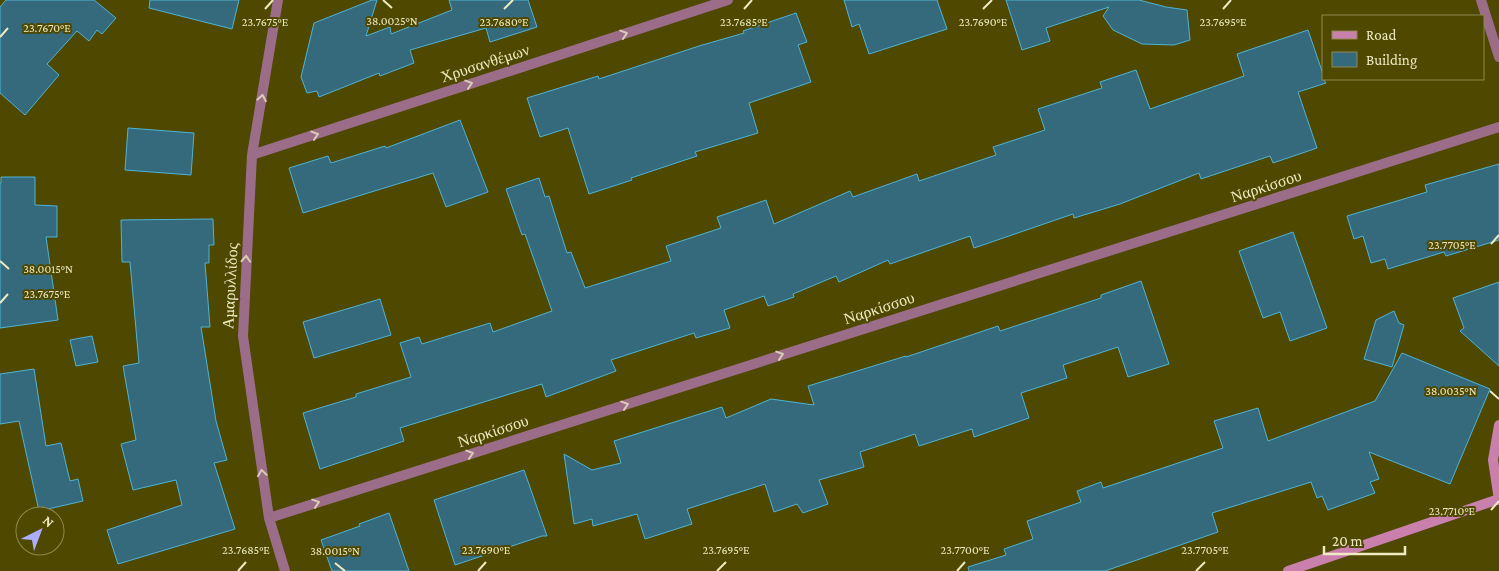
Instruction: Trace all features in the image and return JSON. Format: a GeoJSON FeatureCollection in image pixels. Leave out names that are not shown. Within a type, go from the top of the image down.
{"type":"FeatureCollection","features":[{"type":"Feature","properties":{"kind":"street","name":"Αμαρυλλίδος"},"geometry":{"type":"LineString","coordinates":[[278,0],[252,155],[242,336],[269,518],[285,571]]}},
{"type":"Feature","properties":{"kind":"street","name":"Χρυσανθέμων"},"geometry":{"type":"LineString","coordinates":[[252,155],[728,0]]}},
{"type":"Feature","properties":{"kind":"street"},"geometry":{"type":"LineString","coordinates":[[1481,0],[1499,57]]}},
{"type":"Feature","properties":{"kind":"street","name":"Ναρκίσσου"},"geometry":{"type":"LineString","coordinates":[[269,518],[1499,127]]}},
{"type":"Feature","properties":{"kind":"street"},"geometry":{"type":"LineString","coordinates":[[1288,571],[1499,500],[1493,460],[1499,425]]}},
{"type":"Feature","properties":{"kind":"building"},"geometry":{"type":"Polygon","coordinates":[[[6,0],[94,0],[116,18],[102,34],[97,30],[89,41],[77,31],[47,64],[59,75],[25,115],[0,93],[0,7],[6,0]]]}},
{"type":"Feature","properties":{"kind":"building"},"geometry":{"type":"Polygon","coordinates":[[[150,0],[239,0],[232,29],[149,8],[150,0]]]}},
{"type":"Feature","properties":{"kind":"building"},"geometry":{"type":"Polygon","coordinates":[[[372,0],[377,0],[366,36],[390,27],[391,34],[452,10],[449,0],[528,0],[537,27],[490,42],[486,28],[410,50],[414,63],[380,76],[379,73],[319,97],[317,91],[307,93],[301,77],[314,23],[372,0]]]}},
{"type":"Feature","properties":{"kind":"building"},"geometry":{"type":"Polygon","coordinates":[[[844,0],[937,0],[947,29],[869,54],[859,24],[852,27],[844,0]]]}},
{"type":"Feature","properties":{"kind":"building"},"geometry":{"type":"Polygon","coordinates":[[[1006,0],[1139,0],[1187,10],[1190,40],[1174,45],[1142,44],[1113,30],[1103,16],[1109,7],[1046,28],[1050,41],[1022,50],[1006,0]]]}},
{"type":"Feature","properties":{"kind":"building"},"geometry":{"type":"Polygon","coordinates":[[[796,13],[807,42],[798,45],[811,82],[749,103],[758,133],[695,152],[697,156],[589,194],[568,128],[540,137],[527,98],[598,76],[599,79],[744,33],[743,31],[796,13]]]}},
{"type":"Feature","properties":{"kind":"building"},"geometry":{"type":"Polygon","coordinates":[[[1308,30],[1322,71],[1322,80],[1326,83],[1298,92],[1317,148],[1273,163],[1270,156],[1201,179],[1199,173],[1120,204],[1074,218],[1073,214],[974,248],[970,236],[890,264],[888,260],[839,282],[836,276],[793,294],[794,297],[768,306],[764,296],[724,310],[730,328],[696,338],[694,333],[611,360],[616,371],[546,397],[542,384],[400,428],[404,441],[320,469],[303,413],[356,397],[356,394],[411,377],[400,343],[419,337],[422,344],[490,323],[493,332],[552,311],[525,234],[522,235],[506,189],[539,178],[545,197],[549,196],[567,253],[571,252],[585,288],[671,261],[666,246],[721,228],[717,217],[766,200],[774,224],[850,191],[853,197],[917,174],[919,181],[996,155],[993,147],[1045,130],[1038,109],[1102,88],[1100,82],[1136,70],[1150,109],[1244,76],[1237,54],[1308,30]]]}},
{"type":"Feature","properties":{"kind":"building"},"geometry":{"type":"Polygon","coordinates":[[[460,120],[488,192],[446,207],[433,173],[303,213],[289,168],[328,156],[331,163],[385,146],[386,148],[460,120]]]}},
{"type":"Feature","properties":{"kind":"building"},"geometry":{"type":"Polygon","coordinates":[[[128,128],[194,133],[191,175],[125,170],[128,128]]]}},
{"type":"Feature","properties":{"kind":"building"},"geometry":{"type":"Polygon","coordinates":[[[1499,164],[1499,240],[1446,256],[1444,252],[1388,269],[1385,259],[1371,263],[1363,236],[1354,239],[1347,216],[1427,192],[1425,185],[1499,164]]]}},
{"type":"Feature","properties":{"kind":"building"},"geometry":{"type":"Polygon","coordinates":[[[1,177],[35,177],[35,205],[57,206],[57,237],[46,237],[58,320],[0,328],[1,177]]]}},
{"type":"Feature","properties":{"kind":"building"},"geometry":{"type":"Polygon","coordinates":[[[213,219],[214,245],[209,245],[209,263],[205,263],[210,327],[201,327],[216,421],[227,460],[214,463],[235,529],[118,564],[107,530],[182,505],[176,480],[133,490],[121,444],[136,440],[123,366],[139,363],[130,262],[122,262],[121,220],[213,219]]]}},
{"type":"Feature","properties":{"kind":"building"},"geometry":{"type":"Polygon","coordinates":[[[1293,232],[1327,328],[1290,341],[1280,312],[1263,318],[1239,251],[1293,232]]]}},
{"type":"Feature","properties":{"kind":"building"},"geometry":{"type":"Polygon","coordinates":[[[1141,281],[1169,364],[1128,377],[1118,347],[1063,365],[1067,378],[1021,393],[1029,418],[974,437],[972,429],[919,446],[915,434],[860,452],[864,467],[819,480],[828,504],[803,513],[797,504],[774,512],[765,484],[687,509],[692,524],[645,539],[637,514],[593,526],[592,519],[574,524],[564,454],[592,470],[621,463],[614,441],[722,407],[726,418],[771,399],[814,405],[808,386],[906,357],[998,326],[1000,331],[1101,298],[1101,295],[1141,281]]]}},
{"type":"Feature","properties":{"kind":"building"},"geometry":{"type":"Polygon","coordinates":[[[1499,282],[1499,366],[1460,331],[1464,328],[1453,298],[1499,282]]]}},
{"type":"Feature","properties":{"kind":"building"},"geometry":{"type":"Polygon","coordinates":[[[380,299],[391,335],[314,358],[303,322],[380,299]]]}},
{"type":"Feature","properties":{"kind":"building"},"geometry":{"type":"Polygon","coordinates":[[[1394,311],[1399,323],[1404,325],[1392,367],[1364,359],[1376,320],[1394,311]]]}},
{"type":"Feature","properties":{"kind":"building"},"geometry":{"type":"Polygon","coordinates":[[[92,336],[98,362],[76,366],[70,340],[92,336]]]}},
{"type":"Feature","properties":{"kind":"building"},"geometry":{"type":"Polygon","coordinates":[[[1402,353],[1490,389],[1450,484],[1369,452],[1379,479],[1370,482],[1375,493],[1328,510],[1322,496],[1317,498],[1311,482],[1212,513],[1218,532],[1105,571],[969,571],[968,567],[1006,555],[1004,549],[1033,539],[1027,521],[1081,502],[1077,491],[1101,482],[1103,488],[1223,448],[1214,421],[1258,408],[1268,441],[1375,401],[1402,353]]]}},
{"type":"Feature","properties":{"kind":"building"},"geometry":{"type":"Polygon","coordinates":[[[34,369],[46,446],[61,443],[70,481],[78,479],[83,501],[61,506],[38,506],[19,421],[0,424],[0,374],[34,369]]]}},
{"type":"Feature","properties":{"kind":"building"},"geometry":{"type":"Polygon","coordinates":[[[524,470],[547,536],[542,536],[455,565],[434,500],[524,470]]]}},
{"type":"Feature","properties":{"kind":"building"},"geometry":{"type":"Polygon","coordinates":[[[389,513],[409,571],[332,571],[321,540],[389,513]]]}}]}
